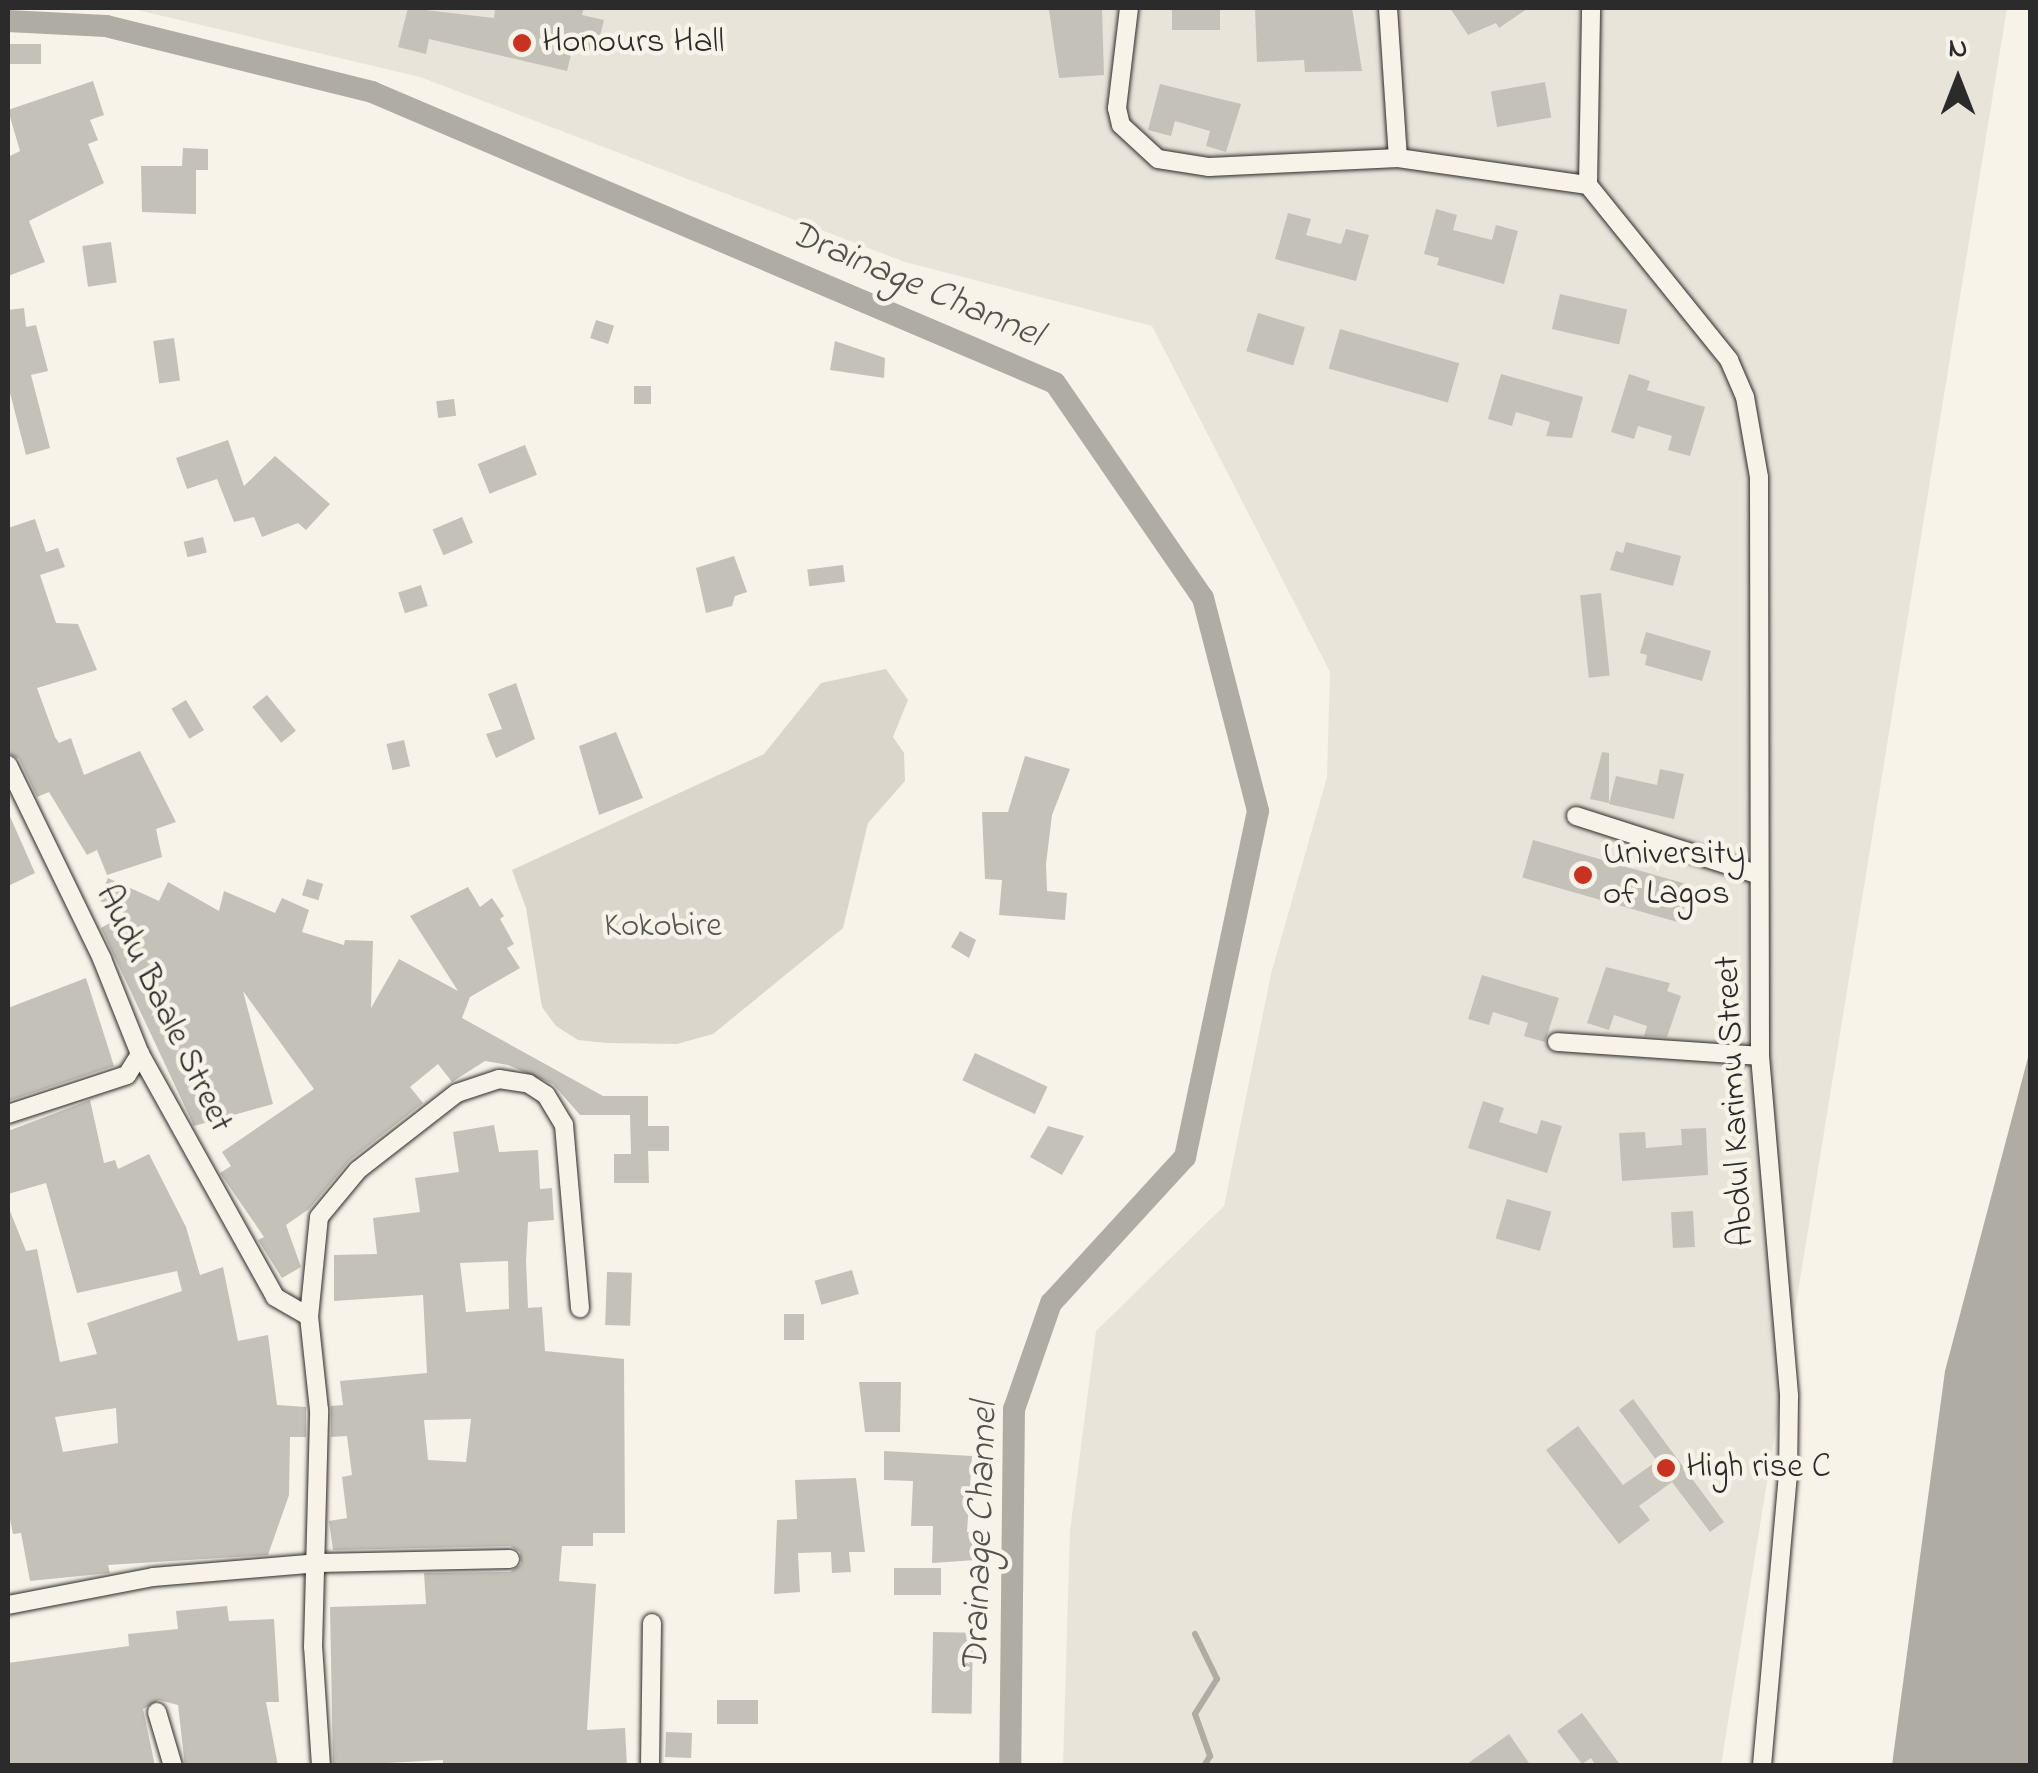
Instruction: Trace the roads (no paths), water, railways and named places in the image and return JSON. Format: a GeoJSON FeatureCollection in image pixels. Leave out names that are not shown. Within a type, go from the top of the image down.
{"type":"FeatureCollection","features":[{"type":"Feature","properties":{"kind":"street"},"geometry":{"type":"LineString","coordinates":[[1130,8],[1117,108],[1122,126],[1158,159],[1209,167],[1398,158],[1588,185],[1591,8]]}},
{"type":"Feature","properties":{"kind":"street"},"geometry":{"type":"LineString","coordinates":[[1388,8],[1398,158]]}},
{"type":"Feature","properties":{"kind":"street","name":"Abdul Karimu Street"},"geometry":{"type":"LineString","coordinates":[[1588,185],[1705,326],[1746,397],[1759,478],[1760,1056],[1789,1396],[1762,1766]]}},
{"type":"Feature","properties":{"kind":"street","name":"Audu Baale Street"},"geometry":{"type":"LineString","coordinates":[[8,765],[102,959],[140,1054],[276,1298],[308,1317]]}},
{"type":"Feature","properties":{"kind":"street"},"geometry":{"type":"LineString","coordinates":[[1576,816],[1758,874]]}},
{"type":"Feature","properties":{"kind":"street"},"geometry":{"type":"LineString","coordinates":[[1557,1042],[1760,1056]]}},
{"type":"Feature","properties":{"kind":"street"},"geometry":{"type":"LineString","coordinates":[[8,1114],[128,1075],[140,1054]]}},
{"type":"Feature","properties":{"kind":"street"},"geometry":{"type":"LineString","coordinates":[[320,1766],[312,1647],[319,1563],[319,1410],[308,1317],[319,1216],[329,1201],[449,1100],[499,1078],[546,1095],[564,1125],[580,1308]]}},
{"type":"Feature","properties":{"kind":"street"},"geometry":{"type":"LineString","coordinates":[[8,1605],[153,1577],[319,1563],[510,1559]]}},
{"type":"Feature","properties":{"kind":"street"},"geometry":{"type":"LineString","coordinates":[[650,1766],[652,1623]]}},
{"type":"Feature","properties":{"kind":"street"},"geometry":{"type":"LineString","coordinates":[[157,1712],[174,1766]]}},
{"type":"Feature","properties":{"kind":"waterway","name":"Drainage Channel"},"geometry":{"type":"LineString","coordinates":[[8,21],[106,26],[372,92],[1055,383],[1203,598],[1258,811],[1185,1157],[1051,1303],[1014,1409],[1010,1766]]}},
{"type":"Feature","properties":{"kind":"waterway"},"geometry":{"type":"LineString","coordinates":[[1195,1634],[1217,1679],[1195,1714],[1210,1756],[1204,1766]]}},
{"type":"Feature","properties":{"kind":"place","name":"Honours Hall"},"geometry":{"type":"Point","coordinates":[522,43]}},
{"type":"Feature","properties":{"kind":"place","name":"University of Lagos"},"geometry":{"type":"Point","coordinates":[1583,875]}},
{"type":"Feature","properties":{"kind":"place","name":"High rise C"},"geometry":{"type":"Point","coordinates":[1666,1468]}},
{"type":"Feature","properties":{"kind":"park label","name":"Kokobire"},"geometry":{"type":"Point","coordinates":[663,927]}}]}
